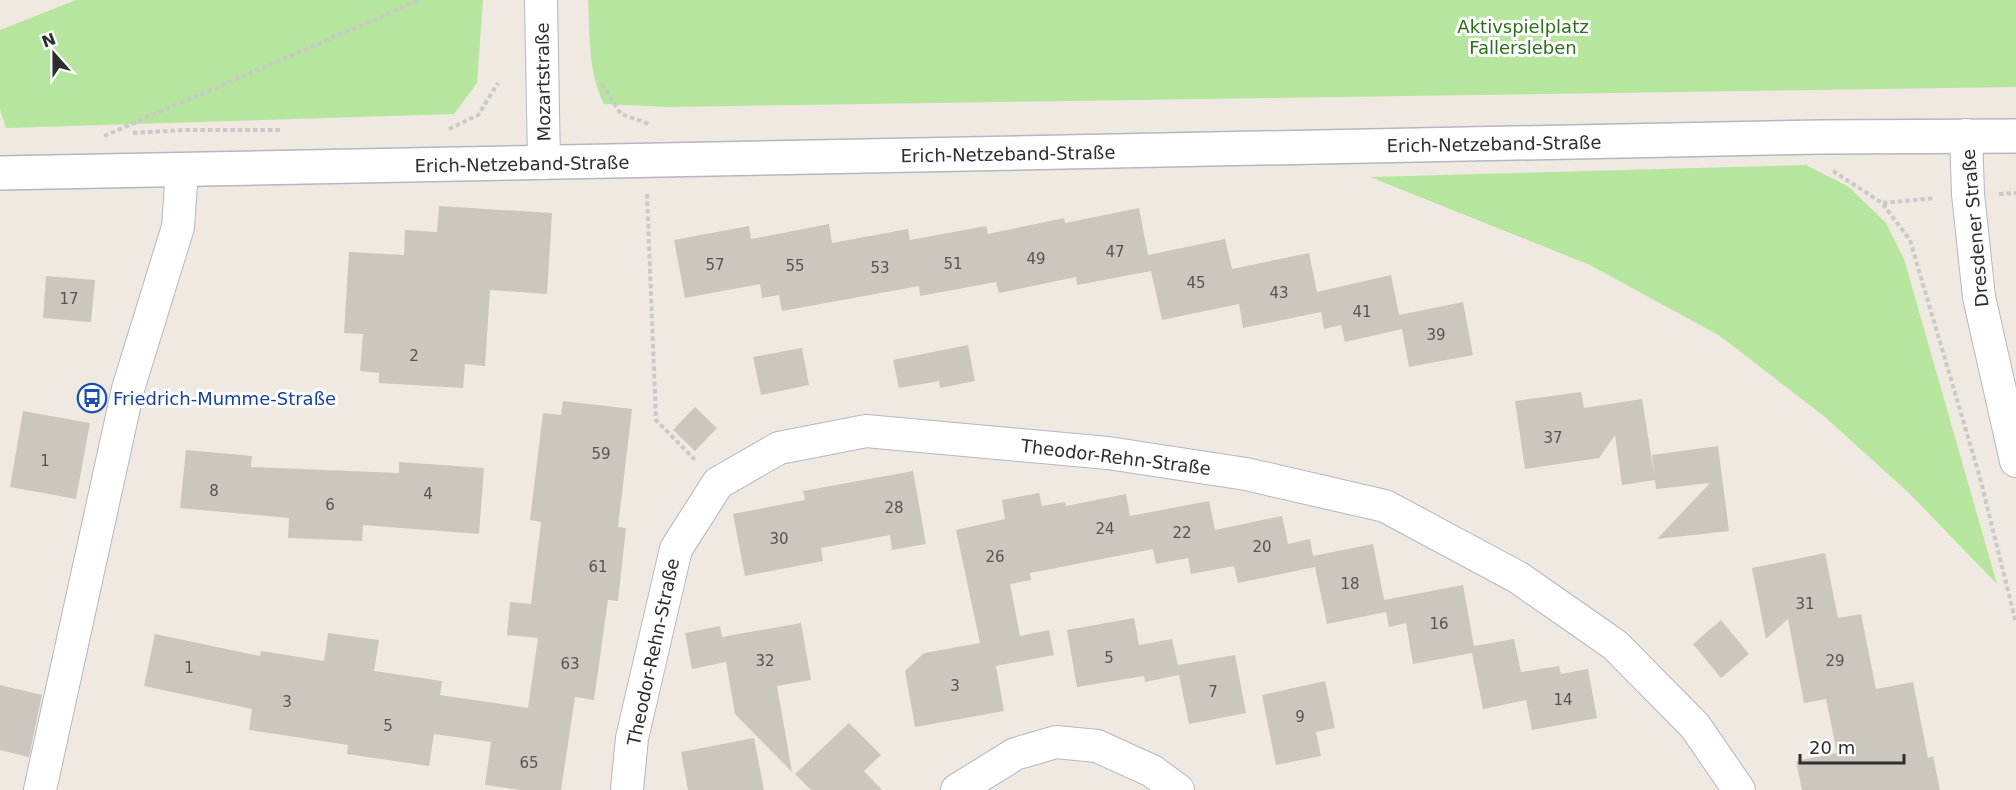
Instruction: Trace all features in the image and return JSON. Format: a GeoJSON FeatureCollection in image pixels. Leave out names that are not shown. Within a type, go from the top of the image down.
{"type":"FeatureCollection","features":[{"type":"Feature","properties":{"kind":"street","name":"Mozartstraße"},"geometry":{"type":"LineString","coordinates":[[541,0],[544,163]]}},
{"type":"Feature","properties":{"kind":"street","name":"Dresdener Straße"},"geometry":{"type":"LineString","coordinates":[[1966,135],[1968,194],[1979,297],[2016,461]]}},
{"type":"Feature","properties":{"kind":"street","name":"Erich-Netzeband-Straße"},"geometry":{"type":"LineString","coordinates":[[0,174],[1822,137],[2016,136]]}},
{"type":"Feature","properties":{"kind":"street"},"geometry":{"type":"LineString","coordinates":[[40,790],[128,389],[178,226],[183,170]]}},
{"type":"Feature","properties":{"kind":"street","name":"Theodor-Rehn-Straße"},"geometry":{"type":"LineString","coordinates":[[627,790],[632,738],[676,549],[718,483],[779,448],[866,431],[1108,453],[1246,474],[1385,506],[1519,578],[1615,645],[1695,726],[1739,790]]}},
{"type":"Feature","properties":{"kind":"street"},"geometry":{"type":"LineString","coordinates":[[957,790],[1015,754],[1056,742],[1097,746],[1152,771],[1178,790]]}},
{"type":"Feature","properties":{"kind":"path"},"geometry":{"type":"LineString","coordinates":[[104,136],[420,0]]}},
{"type":"Feature","properties":{"kind":"path"},"geometry":{"type":"LineString","coordinates":[[443,132],[478,115],[498,83]]}},
{"type":"Feature","properties":{"kind":"path"},"geometry":{"type":"LineString","coordinates":[[602,84],[621,114],[661,129],[647,161],[656,420],[718,483]]}},
{"type":"Feature","properties":{"kind":"path"},"geometry":{"type":"LineString","coordinates":[[1822,137],[1824,166],[1882,203],[1910,240],[1980,478],[2016,623]]}},
{"type":"Feature","properties":{"kind":"green space"},"geometry":{"type":"Polygon","coordinates":[[[76,0],[483,0],[477,83],[454,114],[6,128],[0,110],[0,30],[76,0]]]}},
{"type":"Feature","properties":{"kind":"green space","name":"Aktivspielplatz Fallersleben"},"geometry":{"type":"Polygon","coordinates":[[[588,0],[2016,0],[2016,87],[668,107],[604,104],[592,67],[588,0]]]}},
{"type":"Feature","properties":{"kind":"green space"},"geometry":{"type":"Polygon","coordinates":[[[1806,165],[1849,187],[1886,223],[1904,259],[1997,584],[1909,493],[1825,417],[1720,336],[1590,265],[1370,177],[1806,165]]]}},
{"type":"Feature","properties":{"kind":"building"},"geometry":{"type":"Polygon","coordinates":[[[439,206],[552,213],[547,294],[490,290],[485,366],[465,364],[463,388],[379,383],[379,373],[360,371],[363,334],[344,333],[349,252],[404,255],[405,230],[437,232],[439,206]]]}},
{"type":"Feature","properties":{"kind":"building"},"geometry":{"type":"Polygon","coordinates":[[[1139,208],[1148,255],[1225,239],[1232,269],[1309,253],[1317,292],[1391,275],[1399,315],[1463,302],[1473,355],[1409,367],[1402,329],[1345,342],[1341,325],[1324,329],[1321,312],[1243,328],[1239,304],[1162,320],[1151,271],[1077,285],[1076,277],[999,293],[996,282],[920,296],[919,286],[782,311],[779,295],[762,298],[760,284],[685,298],[674,240],[749,226],[751,239],[829,224],[832,243],[908,229],[910,240],[986,226],[988,234],[1064,218],[1065,223],[1139,208]]]}},
{"type":"Feature","properties":{"kind":"building"},"geometry":{"type":"Polygon","coordinates":[[[46,276],[95,280],[91,322],[43,318],[46,276]]]}},
{"type":"Feature","properties":{"kind":"building"},"geometry":{"type":"Polygon","coordinates":[[[968,345],[975,381],[940,388],[939,381],[899,388],[893,360],[968,345]]]}},
{"type":"Feature","properties":{"kind":"building"},"geometry":{"type":"Polygon","coordinates":[[[802,348],[809,385],[761,395],[753,357],[802,348]]]}},
{"type":"Feature","properties":{"kind":"building"},"geometry":{"type":"Polygon","coordinates":[[[1581,392],[1584,408],[1642,399],[1655,480],[1622,485],[1615,435],[1599,458],[1525,469],[1515,401],[1581,392]]]}},
{"type":"Feature","properties":{"kind":"building"},"geometry":{"type":"Polygon","coordinates":[[[563,401],[632,409],[618,527],[626,528],[618,601],[608,600],[594,700],[575,697],[561,790],[520,790],[485,785],[491,742],[434,734],[429,766],[347,754],[348,745],[249,730],[252,709],[144,686],[155,634],[260,656],[261,651],[324,661],[328,633],[379,640],[374,671],[442,681],[440,695],[528,708],[538,638],[507,635],[510,602],[531,604],[541,522],[530,520],[543,413],[561,415],[563,401]]]}},
{"type":"Feature","properties":{"kind":"building"},"geometry":{"type":"Polygon","coordinates":[[[695,407],[717,428],[695,451],[673,430],[695,407]]]}},
{"type":"Feature","properties":{"kind":"building"},"geometry":{"type":"Polygon","coordinates":[[[23,411],[90,423],[76,499],[10,487],[23,411]]]}},
{"type":"Feature","properties":{"kind":"building"},"geometry":{"type":"Polygon","coordinates":[[[1718,446],[1729,531],[1657,539],[1710,483],[1656,489],[1652,455],[1718,446]]]}},
{"type":"Feature","properties":{"kind":"building"},"geometry":{"type":"Polygon","coordinates":[[[186,450],[252,456],[251,467],[399,473],[399,462],[484,468],[479,534],[363,525],[362,541],[288,538],[289,518],[180,508],[186,450]]]}},
{"type":"Feature","properties":{"kind":"building"},"geometry":{"type":"Polygon","coordinates":[[[913,471],[926,544],[892,550],[890,535],[821,548],[823,561],[745,576],[733,514],[805,500],[803,491],[913,471]]]}},
{"type":"Feature","properties":{"kind":"building"},"geometry":{"type":"Polygon","coordinates":[[[1039,493],[1042,506],[1065,502],[1066,506],[1126,494],[1130,516],[1209,501],[1215,530],[1282,516],[1288,544],[1310,539],[1313,556],[1373,544],[1384,600],[1463,585],[1474,646],[1514,639],[1521,672],[1559,666],[1561,674],[1588,669],[1597,718],[1532,730],[1526,700],[1483,709],[1472,653],[1413,664],[1406,623],[1389,627],[1386,612],[1327,624],[1315,567],[1238,583],[1234,566],[1191,574],[1188,558],[1156,564],[1153,549],[1030,573],[1031,580],[1010,584],[1020,636],[1049,630],[1054,655],[996,666],[1004,711],[915,727],[905,671],[924,653],[980,643],[956,530],[1005,519],[1002,500],[1039,493]]]}},
{"type":"Feature","properties":{"kind":"building"},"geometry":{"type":"Polygon","coordinates":[[[1825,553],[1838,618],[1861,614],[1876,689],[1913,682],[1928,758],[1933,756],[1940,790],[1802,790],[1796,761],[1837,753],[1826,699],[1804,703],[1788,619],[1766,639],[1752,568],[1825,553]]]}},
{"type":"Feature","properties":{"kind":"building"},"geometry":{"type":"Polygon","coordinates":[[[1134,618],[1139,645],[1172,639],[1178,665],[1235,655],[1246,713],[1189,724],[1179,675],[1145,682],[1144,676],[1077,687],[1067,630],[1134,618]]]}},
{"type":"Feature","properties":{"kind":"building"},"geometry":{"type":"Polygon","coordinates":[[[1721,620],[1749,654],[1721,678],[1693,644],[1721,620]]]}},
{"type":"Feature","properties":{"kind":"building"},"geometry":{"type":"Polygon","coordinates":[[[801,623],[811,680],[777,686],[792,772],[735,714],[726,662],[692,669],[685,633],[720,626],[722,637],[801,623]]]}},
{"type":"Feature","properties":{"kind":"building"},"geometry":{"type":"Polygon","coordinates":[[[1325,681],[1335,728],[1316,732],[1321,756],[1276,765],[1262,695],[1325,681]]]}},
{"type":"Feature","properties":{"kind":"building"},"geometry":{"type":"Polygon","coordinates":[[[0,685],[42,695],[29,757],[0,750],[0,685]]]}},
{"type":"Feature","properties":{"kind":"building"},"geometry":{"type":"Polygon","coordinates":[[[849,723],[881,755],[864,771],[882,790],[811,790],[795,774],[849,723]]]}},
{"type":"Feature","properties":{"kind":"building"},"geometry":{"type":"Polygon","coordinates":[[[754,738],[764,790],[688,790],[681,752],[754,738]]]}},
{"type":"Feature","properties":{"kind":"place","name":"Friedrich-Mumme-Straße"},"geometry":{"type":"Point","coordinates":[92,398]}}]}
